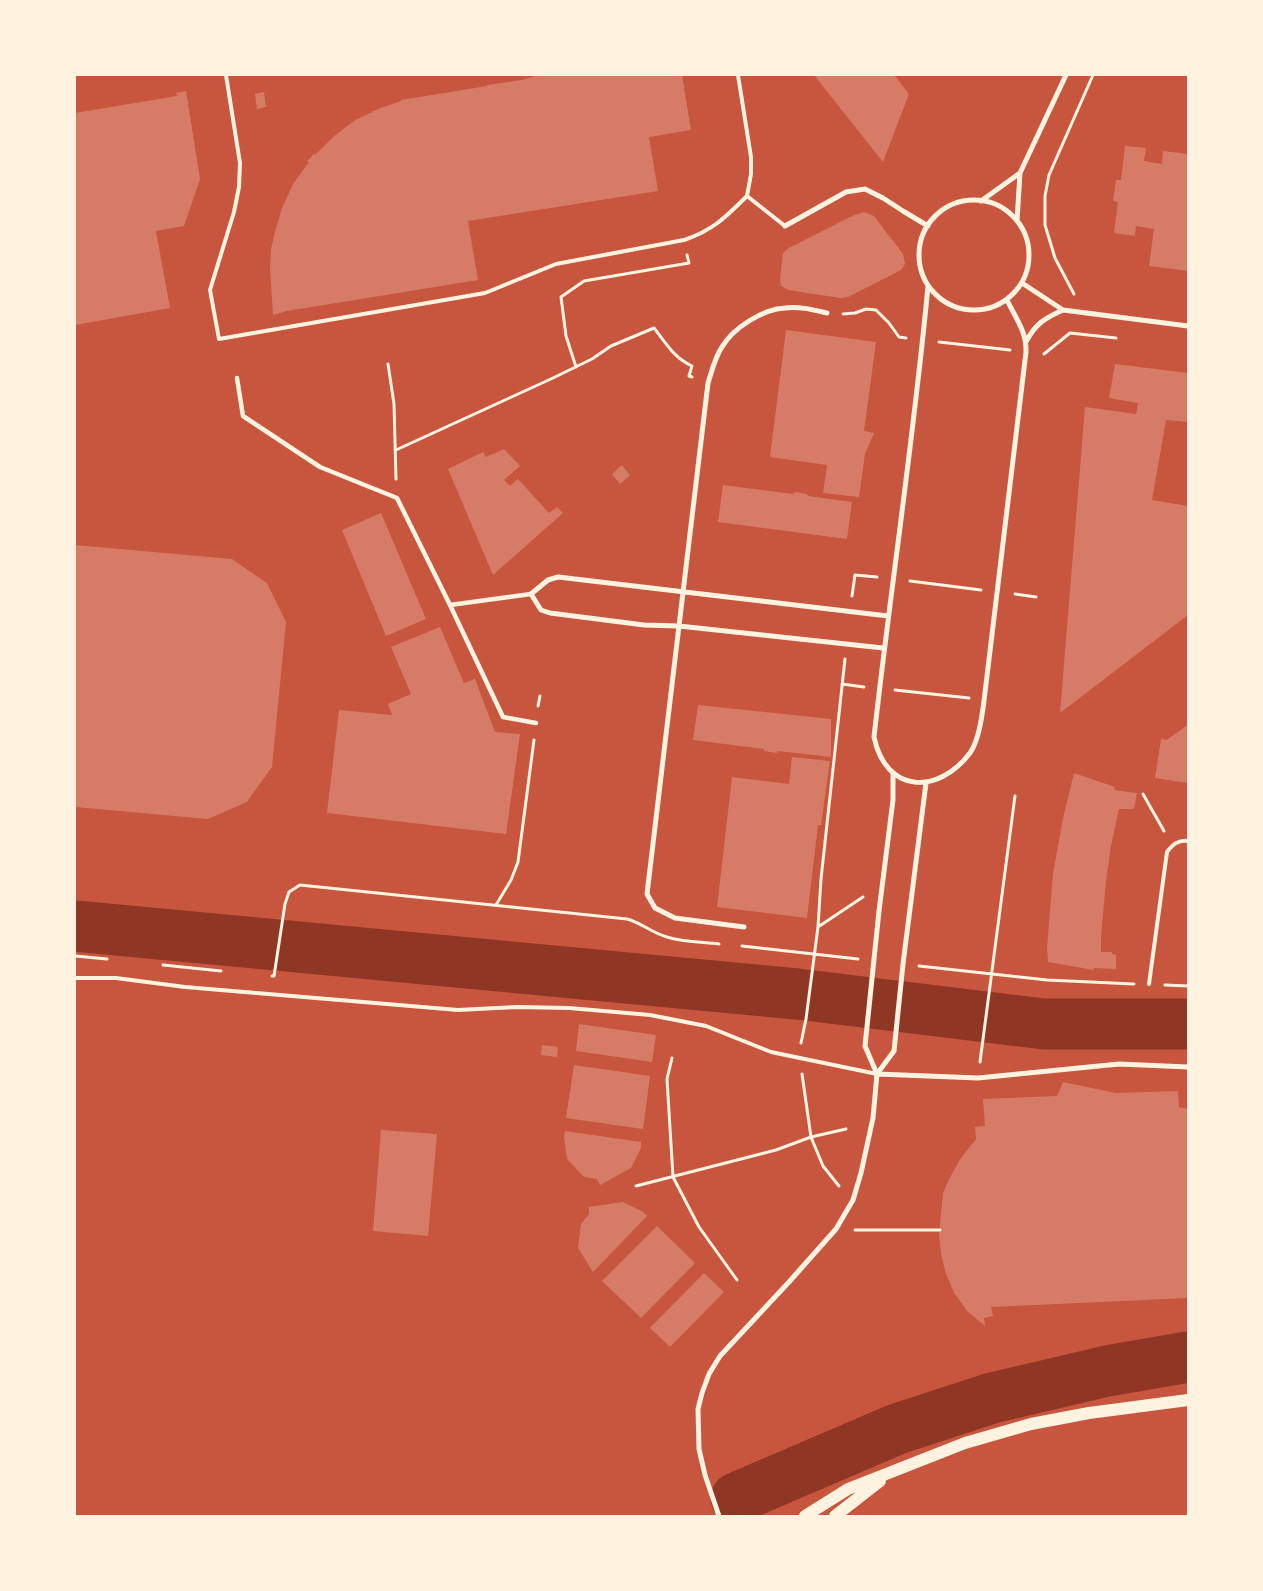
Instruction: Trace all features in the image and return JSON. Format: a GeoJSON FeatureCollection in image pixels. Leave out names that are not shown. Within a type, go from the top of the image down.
{"type":"FeatureCollection","features":[{"type":"Feature","properties":{"kind":"main road"},"geometry":{"type":"LineString","coordinates":[[805,1516],[848,1489],[965,1443],[1031,1424],[1188,1400]]}},
{"type":"Feature","properties":{"kind":"main road"},"geometry":{"type":"LineString","coordinates":[[835,1516],[896,1469]]}},
{"type":"Feature","properties":{"kind":"street"},"geometry":{"type":"LineString","coordinates":[[1017,221],[1020,173],[1066,75]]}},
{"type":"Feature","properties":{"kind":"street"},"geometry":{"type":"LineString","coordinates":[[981,201],[1020,173]]}},
{"type":"Feature","properties":{"kind":"street"},"geometry":{"type":"LineString","coordinates":[[785,226],[846,192],[865,190],[883,198],[928,226]]}},
{"type":"Feature","properties":{"kind":"street"},"geometry":{"type":"LineString","coordinates":[[966,201],[981,201],[995,204],[1008,211],[1017,221],[1026,236],[1029,252],[1028,268],[1022,283],[1007,300],[991,308],[973,310],[956,307],[940,299],[928,286],[920,266],[920,246],[928,226],[938,214],[951,206],[966,201]]}},
{"type":"Feature","properties":{"kind":"street"},"geometry":{"type":"LineString","coordinates":[[1022,283],[1063,310],[1188,326]]}},
{"type":"Feature","properties":{"kind":"street"},"geometry":{"type":"LineString","coordinates":[[928,286],[923,340],[883,648],[874,737],[876,750],[893,774],[908,782],[926,782],[949,773],[971,752],[979,731],[1026,352],[1026,342],[1020,324],[1007,300]]}},
{"type":"Feature","properties":{"kind":"street"},"geometry":{"type":"LineString","coordinates":[[744,928],[675,918],[656,908],[647,894],[708,383],[721,347],[733,332],[747,322],[766,313],[785,308],[827,313]]}},
{"type":"Feature","properties":{"kind":"street"},"geometry":{"type":"LineString","coordinates":[[1026,342],[1035,327],[1046,318],[1063,310]]}},
{"type":"Feature","properties":{"kind":"street"},"geometry":{"type":"LineString","coordinates":[[237,378],[243,416],[320,467],[397,498],[450,604],[502,717],[536,723]]}},
{"type":"Feature","properties":{"kind":"street"},"geometry":{"type":"LineString","coordinates":[[450,604],[531,594],[548,580],[558,576],[888,616]]}},
{"type":"Feature","properties":{"kind":"street"},"geometry":{"type":"LineString","coordinates":[[531,594],[541,610],[550,613],[644,625],[679,626],[883,648]]}},
{"type":"Feature","properties":{"kind":"street"},"geometry":{"type":"LineString","coordinates":[[719,1516],[699,1449],[698,1409],[709,1374],[720,1356],[784,1288],[842,1220],[853,1200],[861,1173],[873,1118],[877,1074],[865,1046],[873,961],[893,800],[893,774]]}},
{"type":"Feature","properties":{"kind":"street"},"geometry":{"type":"LineString","coordinates":[[877,1074],[894,1051],[926,782]]}},
{"type":"Feature","properties":{"kind":"street"},"geometry":{"type":"LineString","coordinates":[[877,1074],[978,1078],[1119,1064],[1188,1067]]}},
{"type":"Feature","properties":{"kind":"lane"},"geometry":{"type":"LineString","coordinates":[[226,75],[240,163],[234,212],[210,290],[219,339],[485,293],[556,264],[698,236],[724,219],[747,196],[751,174],[751,157],[738,75]]}},
{"type":"Feature","properties":{"kind":"lane"},"geometry":{"type":"LineString","coordinates":[[747,196],[785,226]]}},
{"type":"Feature","properties":{"kind":"lane"},"geometry":{"type":"LineString","coordinates":[[1149,984],[1167,852],[1172,844],[1181,841],[1188,842]]}},
{"type":"Feature","properties":{"kind":"lane"},"geometry":{"type":"LineString","coordinates":[[75,978],[116,978],[203,989],[458,1010],[517,1007],[569,1008],[650,1015],[706,1026],[771,1052],[877,1074]]}},
{"type":"Feature","properties":{"kind":"path"},"geometry":{"type":"LineString","coordinates":[[1076,334],[1078,302],[1055,258],[1045,225],[1045,196],[1049,175],[1093,75]]}},
{"type":"Feature","properties":{"kind":"path"},"geometry":{"type":"LineString","coordinates":[[576,367],[566,336],[561,297],[584,281],[689,263],[684,240]]}},
{"type":"Feature","properties":{"kind":"path"},"geometry":{"type":"LineString","coordinates":[[827,313],[855,313],[866,309],[876,310],[899,337],[1045,354],[1070,333],[1116,338]]}},
{"type":"Feature","properties":{"kind":"path"},"geometry":{"type":"LineString","coordinates":[[396,450],[576,367],[611,346],[654,328],[674,355],[682,362],[692,366],[689,376],[708,383]]}},
{"type":"Feature","properties":{"kind":"path"},"geometry":{"type":"LineString","coordinates":[[388,364],[394,404],[397,498]]}},
{"type":"Feature","properties":{"kind":"path"},"geometry":{"type":"LineString","coordinates":[[851,612],[855,575],[1036,597]]}},
{"type":"Feature","properties":{"kind":"path"},"geometry":{"type":"LineString","coordinates":[[840,1187],[823,1166],[811,1137],[798,1057],[806,1019],[818,927],[821,879],[847,644]]}},
{"type":"Feature","properties":{"kind":"path"},"geometry":{"type":"LineString","coordinates":[[842,684],[870,687]]}},
{"type":"Feature","properties":{"kind":"path"},"geometry":{"type":"LineString","coordinates":[[892,689],[972,698]]}},
{"type":"Feature","properties":{"kind":"path"},"geometry":{"type":"LineString","coordinates":[[496,905],[511,880],[518,862],[540,696]]}},
{"type":"Feature","properties":{"kind":"path"},"geometry":{"type":"LineString","coordinates":[[1144,794],[1172,844]]}},
{"type":"Feature","properties":{"kind":"path"},"geometry":{"type":"LineString","coordinates":[[978,1078],[1014,796]]}},
{"type":"Feature","properties":{"kind":"path"},"geometry":{"type":"LineString","coordinates":[[265,976],[274,976],[285,904],[289,892],[300,885],[627,919],[638,922],[652,932],[668,938],[726,944]]}},
{"type":"Feature","properties":{"kind":"path"},"geometry":{"type":"LineString","coordinates":[[818,927],[865,895]]}},
{"type":"Feature","properties":{"kind":"path"},"geometry":{"type":"LineString","coordinates":[[736,946],[873,961]]}},
{"type":"Feature","properties":{"kind":"path"},"geometry":{"type":"LineString","coordinates":[[75,956],[113,960]]}},
{"type":"Feature","properties":{"kind":"path"},"geometry":{"type":"LineString","coordinates":[[903,964],[1047,980],[1188,986]]}},
{"type":"Feature","properties":{"kind":"path"},"geometry":{"type":"LineString","coordinates":[[160,965],[227,972]]}},
{"type":"Feature","properties":{"kind":"path"},"geometry":{"type":"LineString","coordinates":[[672,1058],[667,1079],[672,1177],[699,1227],[738,1280]]}},
{"type":"Feature","properties":{"kind":"path"},"geometry":{"type":"LineString","coordinates":[[636,1186],[776,1150],[811,1137],[846,1129]]}},
{"type":"Feature","properties":{"kind":"path"},"geometry":{"type":"LineString","coordinates":[[854,1230],[940,1230]]}},
{"type":"Feature","properties":{"kind":"building"},"geometry":{"type":"Polygon","coordinates":[[[539,75],[682,75],[691,130],[649,137],[658,191],[468,221],[478,280],[287,311],[273,315],[270,267],[271,249],[275,232],[282,208],[293,184],[309,162],[307,161],[314,154],[354,121],[401,100],[522,80],[539,75]]]}},
{"type":"Feature","properties":{"kind":"building"},"geometry":{"type":"Polygon","coordinates":[[[814,75],[894,75],[909,94],[883,162],[814,75]]]}},
{"type":"Feature","properties":{"kind":"building"},"geometry":{"type":"Polygon","coordinates":[[[186,91],[200,179],[184,226],[156,231],[170,308],[75,325],[75,113],[177,96],[176,93],[186,91]]]}},
{"type":"Feature","properties":{"kind":"building"},"geometry":{"type":"Polygon","coordinates":[[[264,92],[266,107],[257,109],[255,94],[264,92]]]}},
{"type":"Feature","properties":{"kind":"building"},"geometry":{"type":"Polygon","coordinates":[[[1125,146],[1146,148],[1144,161],[1162,164],[1163,151],[1188,154],[1188,271],[1149,266],[1154,229],[1136,226],[1135,236],[1114,233],[1118,202],[1113,201],[1116,180],[1121,180],[1125,146]]]}},
{"type":"Feature","properties":{"kind":"building"},"geometry":{"type":"Polygon","coordinates":[[[864,212],[874,216],[903,254],[905,264],[901,270],[848,297],[840,298],[788,290],[781,286],[783,253],[789,248],[852,216],[864,212]]]}},
{"type":"Feature","properties":{"kind":"building"},"geometry":{"type":"Polygon","coordinates":[[[786,330],[876,342],[864,431],[874,433],[865,454],[859,497],[823,493],[827,465],[770,457],[786,330]]]}},
{"type":"Feature","properties":{"kind":"building"},"geometry":{"type":"Polygon","coordinates":[[[1115,364],[1188,373],[1188,422],[1166,420],[1152,500],[1188,506],[1188,615],[1060,713],[1085,407],[1136,414],[1138,403],[1109,398],[1115,364]]]}},
{"type":"Feature","properties":{"kind":"building"},"geometry":{"type":"Polygon","coordinates":[[[504,449],[520,466],[504,480],[510,486],[518,479],[549,513],[557,507],[563,513],[493,575],[448,469],[483,452],[486,457],[504,449]]]}},
{"type":"Feature","properties":{"kind":"building"},"geometry":{"type":"Polygon","coordinates":[[[622,465],[630,475],[620,484],[612,474],[622,465]]]}},
{"type":"Feature","properties":{"kind":"building"},"geometry":{"type":"Polygon","coordinates":[[[723,485],[793,494],[795,492],[807,494],[808,496],[852,502],[847,539],[718,522],[723,485]]]}},
{"type":"Feature","properties":{"kind":"building"},"geometry":{"type":"Polygon","coordinates":[[[381,513],[426,619],[386,636],[342,530],[381,513]]]}},
{"type":"Feature","properties":{"kind":"building"},"geometry":{"type":"Polygon","coordinates":[[[75,545],[232,559],[267,583],[286,622],[272,767],[247,802],[208,819],[75,807],[75,545]]]}},
{"type":"Feature","properties":{"kind":"building"},"geometry":{"type":"Polygon","coordinates":[[[440,627],[464,683],[475,679],[495,732],[520,734],[506,834],[327,813],[339,710],[392,715],[388,704],[411,694],[391,647],[440,627]]]}},
{"type":"Feature","properties":{"kind":"building"},"geometry":{"type":"Polygon","coordinates":[[[698,705],[831,719],[831,757],[778,751],[777,753],[764,751],[764,749],[693,740],[698,705]]]}},
{"type":"Feature","properties":{"kind":"building"},"geometry":{"type":"Polygon","coordinates":[[[1186,726],[1188,727],[1188,783],[1155,778],[1161,739],[1167,740],[1186,726]]]}},
{"type":"Feature","properties":{"kind":"building"},"geometry":{"type":"Polygon","coordinates":[[[792,757],[830,761],[821,825],[818,825],[807,918],[717,907],[732,777],[789,784],[792,757]]]}},
{"type":"Feature","properties":{"kind":"building"},"geometry":{"type":"Polygon","coordinates":[[[1074,773],[1115,787],[1114,790],[1137,793],[1134,809],[1119,809],[1106,881],[1101,952],[1112,952],[1112,954],[1116,955],[1116,969],[1094,968],[1094,970],[1048,962],[1047,948],[1053,874],[1063,818],[1074,773]]]}},
{"type":"Feature","properties":{"kind":"building"},"geometry":{"type":"Polygon","coordinates":[[[579,1024],[656,1035],[652,1062],[576,1051],[579,1024]]]}},
{"type":"Feature","properties":{"kind":"building"},"geometry":{"type":"Polygon","coordinates":[[[542,1045],[558,1047],[557,1057],[541,1055],[542,1045]]]}},
{"type":"Feature","properties":{"kind":"building"},"geometry":{"type":"Polygon","coordinates":[[[574,1065],[650,1076],[643,1129],[566,1118],[574,1065]]]}},
{"type":"Feature","properties":{"kind":"building"},"geometry":{"type":"Polygon","coordinates":[[[1063,1082],[1116,1093],[1178,1091],[1179,1107],[1188,1109],[1188,1298],[991,1307],[993,1316],[984,1318],[985,1326],[967,1311],[954,1293],[945,1271],[939,1234],[943,1193],[961,1158],[976,1139],[975,1127],[985,1126],[983,1099],[1057,1096],[1063,1082]]]}},
{"type":"Feature","properties":{"kind":"building"},"geometry":{"type":"Polygon","coordinates":[[[381,1130],[437,1134],[428,1236],[373,1231],[381,1130]]]}},
{"type":"Feature","properties":{"kind":"building"},"geometry":{"type":"Polygon","coordinates":[[[565,1131],[641,1142],[641,1148],[631,1168],[600,1185],[597,1179],[584,1177],[567,1159],[565,1131]]]}},
{"type":"Feature","properties":{"kind":"building"},"geometry":{"type":"Polygon","coordinates":[[[623,1202],[647,1216],[593,1272],[578,1248],[581,1224],[589,1214],[589,1207],[623,1202]]]}},
{"type":"Feature","properties":{"kind":"building"},"geometry":{"type":"Polygon","coordinates":[[[657,1226],[695,1263],[641,1318],[602,1281],[657,1226]]]}},
{"type":"Feature","properties":{"kind":"building"},"geometry":{"type":"Polygon","coordinates":[[[704,1273],[724,1292],[670,1347],[650,1328],[704,1273]]]}},
{"type":"Feature","properties":{"kind":"waterway"},"geometry":{"type":"LineString","coordinates":[[75,926],[797,994],[1044,1024],[1188,1024]]}},
{"type":"Feature","properties":{"kind":"waterway"},"geometry":{"type":"LineString","coordinates":[[736,1498],[897,1429],[992,1398],[1107,1371],[1188,1357]]}}]}
